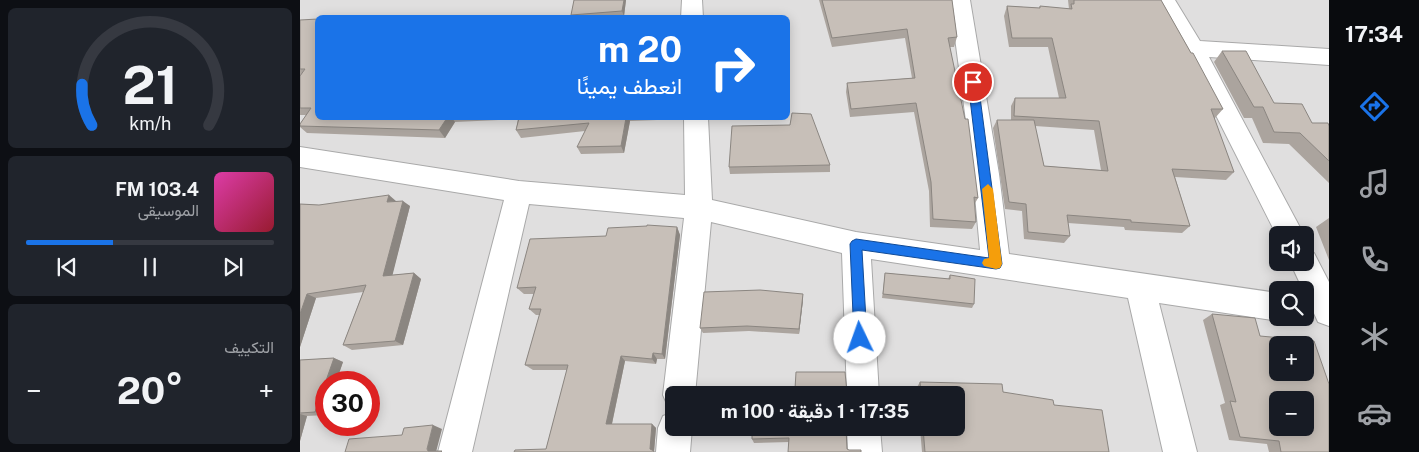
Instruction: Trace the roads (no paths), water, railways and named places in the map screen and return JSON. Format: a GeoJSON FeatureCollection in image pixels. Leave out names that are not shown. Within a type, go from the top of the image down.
{"type":"FeatureCollection","features":[{"type":"Feature","properties":{"kind":"street"},"geometry":{"type":"LineString","coordinates":[[692,0],[692,15]]}},
{"type":"Feature","properties":{"kind":"street"},"geometry":{"type":"LineString","coordinates":[[960,0],[986,174],[996,264]]}},
{"type":"Feature","properties":{"kind":"street"},"geometry":{"type":"LineString","coordinates":[[1165,0],[1193,48],[1285,226]]}},
{"type":"Feature","properties":{"kind":"street"},"geometry":{"type":"LineString","coordinates":[[1193,48],[1329,57]]}},
{"type":"Feature","properties":{"kind":"street"},"geometry":{"type":"LineString","coordinates":[[680,386],[699,208],[696,120]]}},
{"type":"Feature","properties":{"kind":"street"},"geometry":{"type":"LineString","coordinates":[[300,157],[519,192],[699,208],[856,244],[1269,306]]}},
{"type":"Feature","properties":{"kind":"street"},"geometry":{"type":"LineString","coordinates":[[455,452],[519,192]]}},
{"type":"Feature","properties":{"kind":"street"},"geometry":{"type":"LineString","coordinates":[[856,244],[863,386]]}},
{"type":"Feature","properties":{"kind":"street"},"geometry":{"type":"LineString","coordinates":[[1308,271],[1329,314]]}},
{"type":"Feature","properties":{"kind":"street"},"geometry":{"type":"LineString","coordinates":[[1140,286],[1180,452]]}},
{"type":"Feature","properties":{"kind":"street"},"geometry":{"type":"LineString","coordinates":[[1314,313],[1329,314]]}},
{"type":"Feature","properties":{"kind":"street"},"geometry":{"type":"LineString","coordinates":[[673,452],[675,436]]}},
{"type":"Feature","properties":{"kind":"street"},"geometry":{"type":"LineString","coordinates":[[865,436],[866,452]]}}]}
